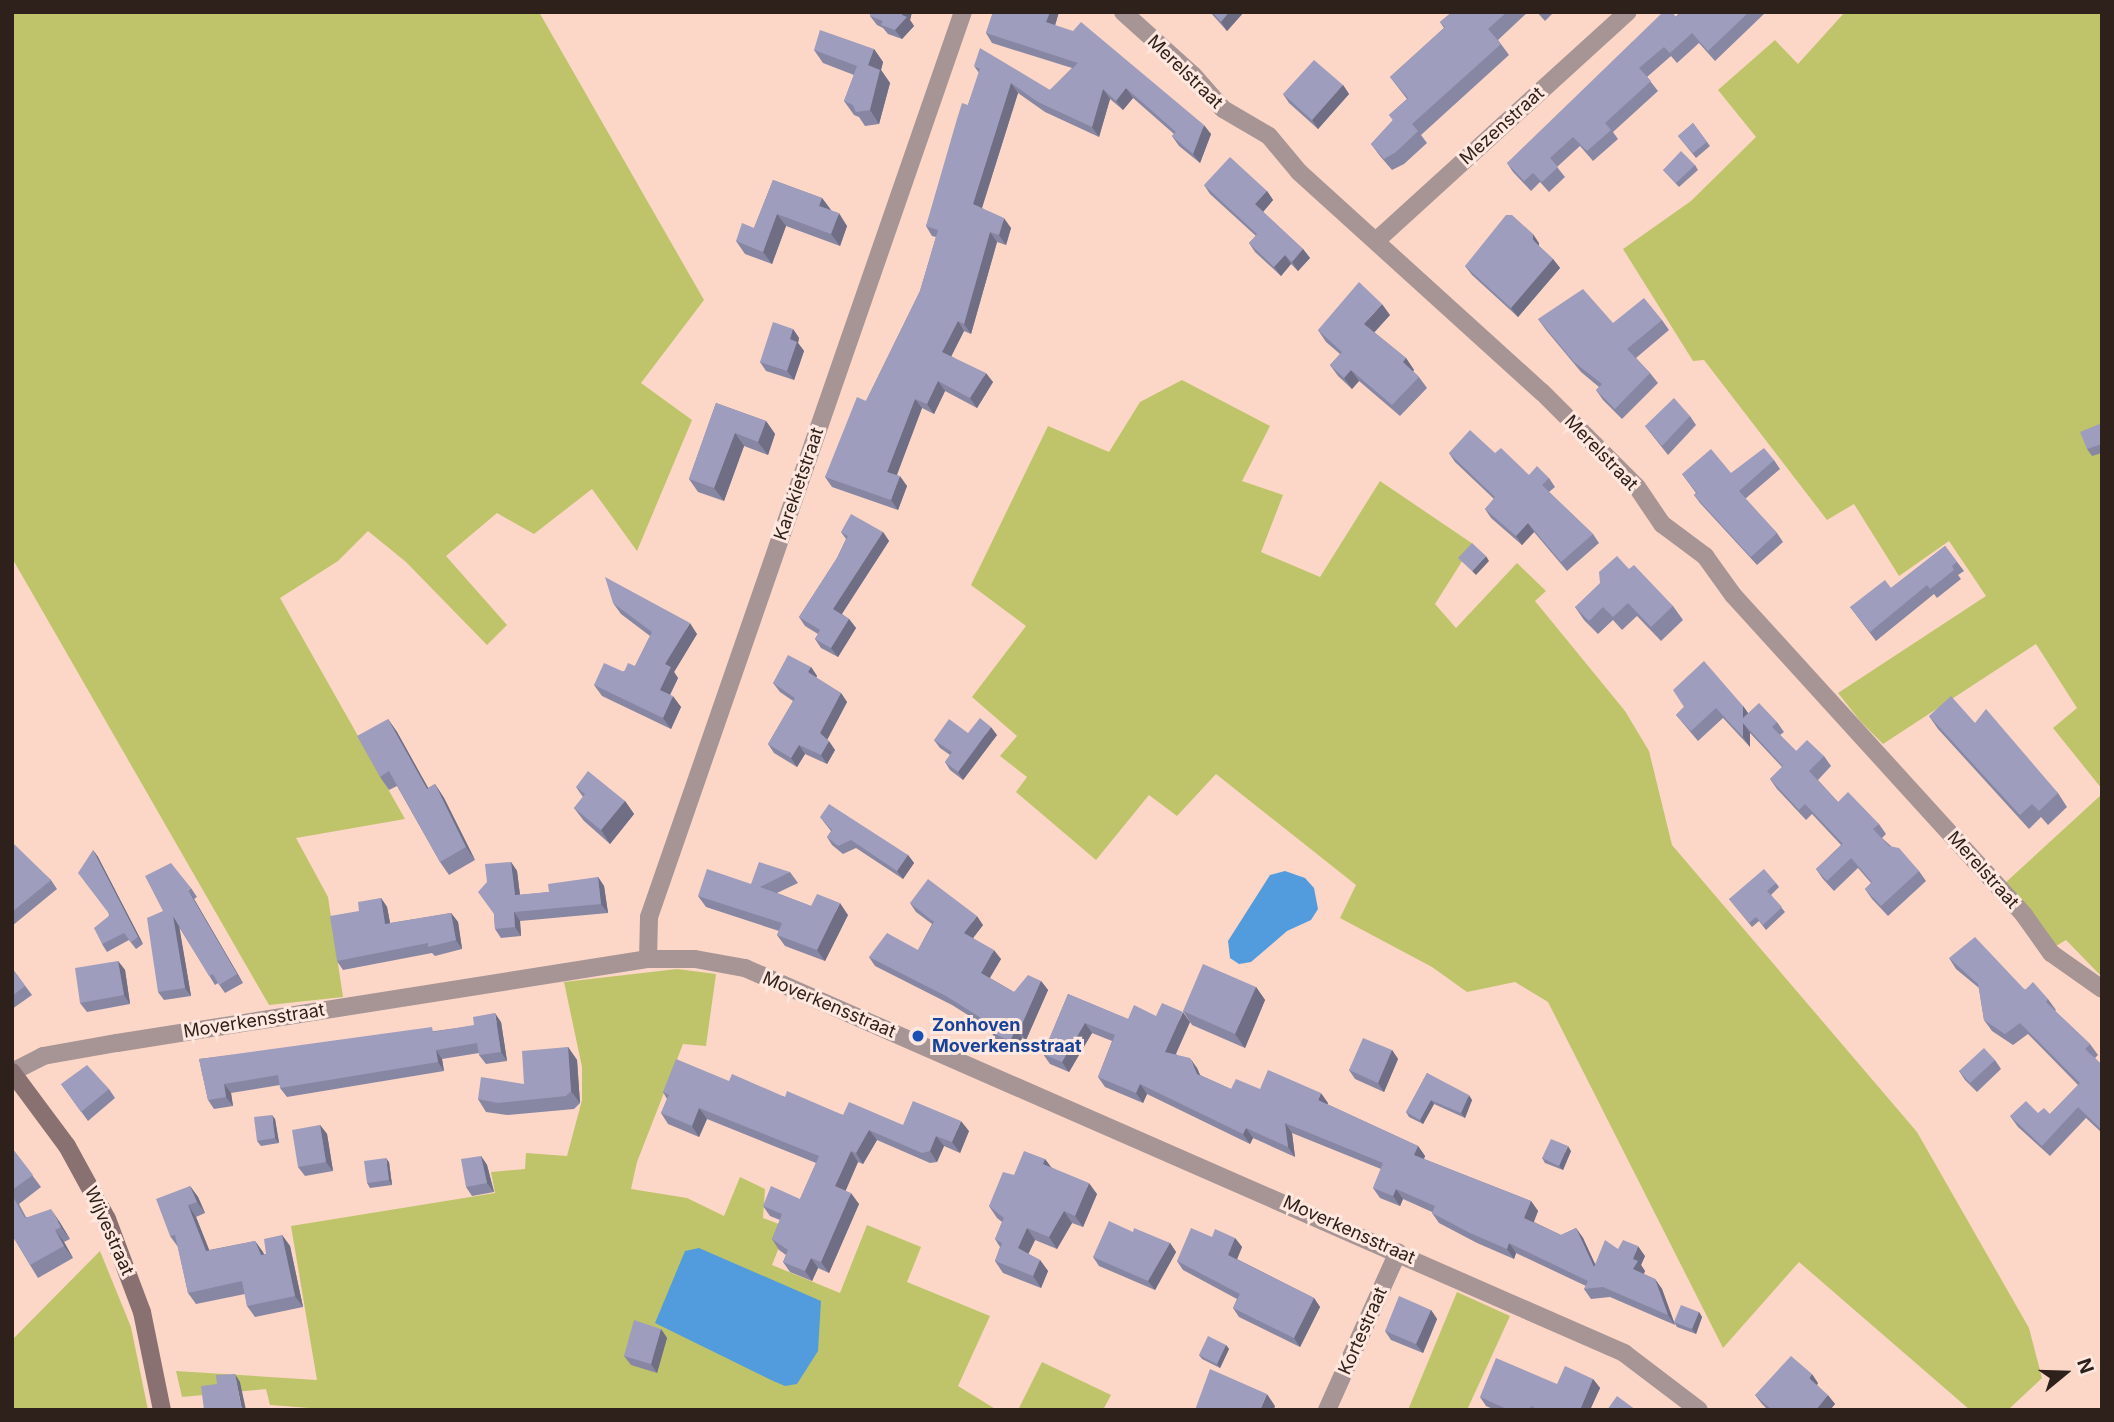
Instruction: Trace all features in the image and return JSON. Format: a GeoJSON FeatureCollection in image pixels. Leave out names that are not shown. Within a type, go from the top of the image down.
{"type":"FeatureCollection","features":[{"type":"Feature","properties":{"kind":"street","name":"Karekietstraat"},"geometry":{"type":"LineString","coordinates":[[648,959],[649,917],[963,12]]}},
{"type":"Feature","properties":{"kind":"street","name":"Merelstraat"},"geometry":{"type":"LineString","coordinates":[[1123,12],[1192,75],[1223,109],[1269,136],[1299,172],[1542,392],[1637,487],[1662,524],[1705,556],[1733,595],[2024,915],[2051,953],[2102,989]]}},
{"type":"Feature","properties":{"kind":"street","name":"Mezenstraat"},"geometry":{"type":"LineString","coordinates":[[1377,240],[1628,12]]}},
{"type":"Feature","properties":{"kind":"street","name":"Moverkensstraat"},"geometry":{"type":"LineString","coordinates":[[12,1072],[43,1056],[648,959],[695,959],[745,968],[1624,1353],[1699,1410]]}},
{"type":"Feature","properties":{"kind":"street","name":"Wijvestraat"},"geometry":{"type":"LineString","coordinates":[[12,1072],[67,1146],[107,1219],[142,1312],[162,1410]]}},
{"type":"Feature","properties":{"kind":"street","name":"Kortestraat"},"geometry":{"type":"LineString","coordinates":[[1327,1410],[1398,1252]]}},
{"type":"Feature","properties":{"kind":"green space"},"geometry":{"type":"Polygon","coordinates":[[[12,12],[539,12],[704,300],[641,383],[692,420],[637,551],[592,489],[534,534],[497,513],[446,556],[507,625],[487,645],[406,562],[368,531],[338,561],[280,598],[405,819],[296,838],[328,897],[343,997],[269,1005],[12,558],[12,12]]]}},
{"type":"Feature","properties":{"kind":"green space"},"geometry":{"type":"Polygon","coordinates":[[[1845,12],[2102,12],[2102,789],[2053,728],[2077,708],[2036,644],[1883,744],[1861,722],[1838,693],[1986,596],[1949,541],[1899,576],[1854,504],[1827,520],[1704,360],[1693,361],[1623,249],[1691,201],[1756,137],[1718,90],[1775,40],[1798,64],[1845,12]]]}},
{"type":"Feature","properties":{"kind":"green space"},"geometry":{"type":"Polygon","coordinates":[[[1182,380],[1270,426],[1242,481],[1283,495],[1261,552],[1320,577],[1380,481],[1473,544],[1435,604],[1456,628],[1517,563],[1546,591],[1535,601],[1625,711],[1649,751],[1672,845],[1917,1132],[2029,1328],[2042,1378],[2008,1410],[1970,1410],[1799,1262],[1723,1348],[1548,1002],[1515,982],[1467,992],[1432,967],[1340,918],[1356,885],[1216,774],[1177,816],[1149,795],[1096,860],[1016,792],[1027,777],[1000,756],[1017,736],[972,697],[1026,626],[971,585],[1048,426],[1109,452],[1140,402],[1182,380]]]}},
{"type":"Feature","properties":{"kind":"green space"},"geometry":{"type":"Polygon","coordinates":[[[2102,794],[2102,977],[2066,940],[2056,946],[2005,883],[2102,794]]]}},
{"type":"Feature","properties":{"kind":"green space"},"geometry":{"type":"Polygon","coordinates":[[[677,969],[716,974],[706,1046],[683,1044],[637,1162],[631,1189],[687,1198],[724,1216],[740,1177],[765,1189],[763,1218],[787,1227],[772,1265],[840,1293],[867,1225],[921,1247],[907,1282],[990,1316],[958,1386],[997,1410],[336,1410],[270,1405],[266,1389],[182,1397],[176,1371],[317,1380],[291,1226],[495,1193],[491,1172],[525,1169],[526,1153],[567,1156],[582,1100],[582,1067],[564,982],[677,969]]]}},
{"type":"Feature","properties":{"kind":"green space"},"geometry":{"type":"Polygon","coordinates":[[[100,1251],[131,1327],[148,1410],[12,1410],[12,1340],[100,1251]]]}},
{"type":"Feature","properties":{"kind":"green space"},"geometry":{"type":"Polygon","coordinates":[[[1457,1292],[1510,1316],[1467,1410],[1408,1410],[1457,1292]]]}},
{"type":"Feature","properties":{"kind":"green space"},"geometry":{"type":"Polygon","coordinates":[[[1042,1362],[1111,1395],[1103,1410],[1018,1410],[1042,1362]]]}},
{"type":"Feature","properties":{"kind":"water"},"geometry":{"type":"Polygon","coordinates":[[[1285,871],[1305,878],[1314,888],[1318,909],[1311,920],[1287,931],[1251,962],[1239,964],[1230,958],[1228,941],[1270,875],[1285,871]]]}},
{"type":"Feature","properties":{"kind":"water"},"geometry":{"type":"Polygon","coordinates":[[[699,1248],[821,1301],[818,1351],[797,1384],[785,1386],[771,1380],[655,1323],[685,1251],[699,1248]]]}},
{"type":"Feature","properties":{"kind":"building"},"geometry":{"type":"Polygon","coordinates":[[[872,12],[903,12],[902,15],[907,17],[895,30],[881,25],[883,21],[870,16],[872,12]]]}},
{"type":"Feature","properties":{"kind":"building"},"geometry":{"type":"Polygon","coordinates":[[[993,12],[1050,12],[1046,22],[1073,31],[1081,22],[1204,125],[1193,154],[1172,136],[1176,132],[1126,88],[1116,101],[1103,89],[1092,127],[1038,102],[1011,83],[973,204],[1004,218],[999,235],[990,232],[964,324],[958,321],[942,352],[986,373],[970,398],[938,381],[927,404],[915,399],[887,472],[900,476],[891,500],[825,477],[857,397],[866,401],[920,291],[938,230],[926,226],[962,103],[968,105],[980,68],[974,66],[980,48],[1050,90],[1078,63],[986,33],[993,12]]]}},
{"type":"Feature","properties":{"kind":"building"},"geometry":{"type":"Polygon","coordinates":[[[1212,12],[1229,12],[1221,22],[1212,12]]]}},
{"type":"Feature","properties":{"kind":"building"},"geometry":{"type":"Polygon","coordinates":[[[1452,12],[1507,12],[1488,29],[1501,44],[1412,124],[1418,131],[1396,152],[1384,159],[1371,144],[1393,120],[1389,115],[1408,98],[1390,77],[1445,27],[1440,22],[1452,12]]]}},
{"type":"Feature","properties":{"kind":"building"},"geometry":{"type":"Polygon","coordinates":[[[1663,12],[1672,12],[1676,17],[1681,12],[1749,12],[1708,51],[1692,33],[1670,53],[1664,47],[1639,68],[1651,81],[1605,123],[1611,130],[1587,151],[1573,137],[1550,158],[1558,167],[1542,182],[1533,173],[1524,181],[1507,163],[1663,12]]]}},
{"type":"Feature","properties":{"kind":"building"},"geometry":{"type":"Polygon","coordinates":[[[820,30],[874,49],[868,65],[880,70],[870,110],[856,112],[853,105],[844,101],[857,66],[814,50],[820,30]]]}},
{"type":"Feature","properties":{"kind":"building"},"geometry":{"type":"Polygon","coordinates":[[[1314,60],[1343,85],[1312,120],[1283,94],[1314,60]]]}},
{"type":"Feature","properties":{"kind":"building"},"geometry":{"type":"Polygon","coordinates":[[[1693,123],[1707,142],[1693,153],[1678,136],[1693,123]]]}},
{"type":"Feature","properties":{"kind":"building"},"geometry":{"type":"Polygon","coordinates":[[[1681,151],[1695,165],[1676,183],[1663,170],[1681,151]]]}},
{"type":"Feature","properties":{"kind":"building"},"geometry":{"type":"Polygon","coordinates":[[[1230,157],[1267,191],[1255,204],[1303,249],[1292,262],[1285,255],[1274,267],[1249,243],[1257,234],[1204,185],[1230,157]]]}},
{"type":"Feature","properties":{"kind":"building"},"geometry":{"type":"Polygon","coordinates":[[[773,180],[822,198],[819,206],[839,213],[831,234],[777,214],[763,252],[736,241],[742,223],[754,228],[773,180]]]}},
{"type":"Feature","properties":{"kind":"building"},"geometry":{"type":"Polygon","coordinates":[[[1506,215],[1512,215],[1533,234],[1533,240],[1553,259],[1511,308],[1465,266],[1506,215]]]}},
{"type":"Feature","properties":{"kind":"building"},"geometry":{"type":"Polygon","coordinates":[[[1359,282],[1382,304],[1364,324],[1406,358],[1403,362],[1419,377],[1392,405],[1351,370],[1344,378],[1330,365],[1342,352],[1318,330],[1359,282]]]}},
{"type":"Feature","properties":{"kind":"building"},"geometry":{"type":"Polygon","coordinates":[[[1583,289],[1613,323],[1644,298],[1662,320],[1627,349],[1650,373],[1615,409],[1596,390],[1602,384],[1574,362],[1538,319],[1583,289]]]}},
{"type":"Feature","properties":{"kind":"building"},"geometry":{"type":"Polygon","coordinates":[[[773,322],[793,329],[790,339],[797,342],[787,371],[760,362],[773,322]]]}},
{"type":"Feature","properties":{"kind":"building"},"geometry":{"type":"Polygon","coordinates":[[[1674,398],[1690,416],[1662,446],[1645,426],[1674,398]]]}},
{"type":"Feature","properties":{"kind":"building"},"geometry":{"type":"Polygon","coordinates":[[[716,403],[766,421],[758,442],[735,433],[714,488],[689,479],[716,403]]]}},
{"type":"Feature","properties":{"kind":"building"},"geometry":{"type":"Polygon","coordinates":[[[2102,423],[2102,444],[2087,449],[2080,432],[2102,423]]]}},
{"type":"Feature","properties":{"kind":"building"},"geometry":{"type":"Polygon","coordinates":[[[1470,430],[1495,453],[1501,448],[1529,475],[1537,466],[1549,478],[1542,485],[1593,534],[1561,562],[1528,523],[1516,536],[1485,509],[1495,497],[1449,453],[1470,430]]]}},
{"type":"Feature","properties":{"kind":"building"},"geometry":{"type":"Polygon","coordinates":[[[1764,448],[1774,460],[1739,491],[1777,533],[1751,557],[1694,495],[1697,493],[1682,474],[1711,449],[1731,473],[1764,448]]]}},
{"type":"Feature","properties":{"kind":"building"},"geometry":{"type":"Polygon","coordinates":[[[851,514],[883,532],[833,609],[849,619],[831,648],[815,639],[820,630],[799,617],[837,558],[848,536],[841,532],[851,514]]]}},
{"type":"Feature","properties":{"kind":"building"},"geometry":{"type":"Polygon","coordinates":[[[1472,543],[1486,556],[1472,571],[1458,558],[1472,543]]]}},
{"type":"Feature","properties":{"kind":"building"},"geometry":{"type":"Polygon","coordinates":[[[1945,546],[1957,562],[1952,566],[1954,570],[1930,589],[1927,585],[1870,632],[1850,607],[1885,580],[1891,588],[1945,546]]]}},
{"type":"Feature","properties":{"kind":"building"},"geometry":{"type":"Polygon","coordinates":[[[1617,556],[1629,569],[1634,565],[1673,606],[1651,627],[1628,603],[1613,617],[1603,607],[1589,621],[1575,607],[1600,583],[1599,572],[1617,556]]]}},
{"type":"Feature","properties":{"kind":"building"},"geometry":{"type":"Polygon","coordinates":[[[605,577],[690,623],[665,664],[671,667],[660,690],[673,696],[663,718],[594,685],[604,663],[624,672],[628,663],[635,666],[652,632],[613,603],[605,577]]]}},
{"type":"Feature","properties":{"kind":"building"},"geometry":{"type":"Polygon","coordinates":[[[788,655],[811,667],[808,672],[841,693],[820,733],[829,741],[821,755],[799,745],[791,758],[768,744],[795,698],[773,683],[788,655]]]}},
{"type":"Feature","properties":{"kind":"building"},"geometry":{"type":"Polygon","coordinates":[[[1704,661],[1743,706],[1743,718],[1759,703],[1777,722],[1772,727],[1796,751],[1807,740],[1824,756],[1809,771],[1838,802],[1848,792],[1879,824],[1873,829],[1889,846],[1899,848],[1919,871],[1881,906],[1865,889],[1872,882],[1851,858],[1827,881],[1816,869],[1843,844],[1805,804],[1799,810],[1770,779],[1783,766],[1743,723],[1743,737],[1716,708],[1691,731],[1676,715],[1684,707],[1673,690],[1704,661]]]}},
{"type":"Feature","properties":{"kind":"building"},"geometry":{"type":"Polygon","coordinates":[[[1951,696],[1975,723],[1986,709],[2058,793],[2039,811],[2032,804],[2020,815],[1929,716],[1951,696]]]}},
{"type":"Feature","properties":{"kind":"building"},"geometry":{"type":"Polygon","coordinates":[[[980,718],[991,727],[958,772],[945,762],[952,752],[934,740],[949,719],[968,733],[980,718]]]}},
{"type":"Feature","properties":{"kind":"building"},"geometry":{"type":"Polygon","coordinates":[[[388,719],[427,789],[435,784],[466,847],[440,862],[389,771],[380,777],[357,736],[388,719]]]}},
{"type":"Feature","properties":{"kind":"building"},"geometry":{"type":"Polygon","coordinates":[[[588,771],[625,801],[601,830],[574,808],[585,794],[576,787],[588,771]]]}},
{"type":"Feature","properties":{"kind":"building"},"geometry":{"type":"Polygon","coordinates":[[[829,804],[908,855],[897,871],[851,840],[838,846],[827,837],[832,830],[820,817],[829,804]]]}},
{"type":"Feature","properties":{"kind":"building"},"geometry":{"type":"Polygon","coordinates":[[[12,845],[51,880],[12,912],[12,845]]]}},
{"type":"Feature","properties":{"kind":"building"},"geometry":{"type":"Polygon","coordinates":[[[93,850],[138,937],[131,942],[124,933],[102,944],[94,928],[110,915],[78,873],[93,850]]]}},
{"type":"Feature","properties":{"kind":"building"},"geometry":{"type":"Polygon","coordinates":[[[511,862],[515,895],[549,892],[548,884],[598,877],[601,904],[514,912],[515,927],[495,929],[494,914],[478,892],[487,882],[485,864],[511,862]]]}},
{"type":"Feature","properties":{"kind":"building"},"geometry":{"type":"Polygon","coordinates":[[[759,862],[790,872],[760,887],[811,906],[817,894],[840,903],[817,950],[777,935],[782,923],[698,896],[707,869],[751,884],[759,862]]]}},
{"type":"Feature","properties":{"kind":"building"},"geometry":{"type":"Polygon","coordinates":[[[171,863],[191,888],[188,890],[237,974],[219,985],[213,974],[209,976],[173,916],[185,988],[158,992],[147,918],[163,911],[145,876],[171,863]]]}},
{"type":"Feature","properties":{"kind":"building"},"geometry":{"type":"Polygon","coordinates":[[[1764,869],[1776,883],[1767,891],[1782,907],[1763,925],[1756,917],[1749,923],[1729,899],[1764,869]]]}},
{"type":"Feature","properties":{"kind":"building"},"geometry":{"type":"Polygon","coordinates":[[[928,879],[977,916],[964,933],[994,950],[981,973],[1014,992],[1028,975],[1041,981],[1019,1031],[1016,1029],[1010,1041],[991,1032],[994,1026],[946,996],[869,957],[887,933],[918,950],[934,922],[910,903],[928,879]]]}},
{"type":"Feature","properties":{"kind":"building"},"geometry":{"type":"Polygon","coordinates":[[[381,898],[385,924],[451,913],[456,940],[337,961],[330,916],[359,911],[358,902],[381,898]]]}},
{"type":"Feature","properties":{"kind":"building"},"geometry":{"type":"Polygon","coordinates":[[[1975,937],[2025,990],[2033,982],[2048,999],[2046,1002],[2090,1044],[2085,1049],[2102,1065],[2102,1130],[2078,1107],[2042,1146],[2010,1116],[2026,1101],[2038,1113],[2044,1108],[2050,1114],[2080,1083],[2020,1023],[2005,1034],[1984,1020],[1978,984],[1949,958],[1975,937]]]}},
{"type":"Feature","properties":{"kind":"building"},"geometry":{"type":"Polygon","coordinates":[[[118,961],[124,995],[80,1003],[75,968],[118,961]]]}},
{"type":"Feature","properties":{"kind":"building"},"geometry":{"type":"Polygon","coordinates":[[[1203,964],[1256,987],[1235,1034],[1183,1011],[1203,964]]]}},
{"type":"Feature","properties":{"kind":"building"},"geometry":{"type":"Polygon","coordinates":[[[12,968],[25,986],[12,996],[12,968]]]}},
{"type":"Feature","properties":{"kind":"building"},"geometry":{"type":"Polygon","coordinates":[[[1068,994],[1128,1019],[1134,1005],[1156,1016],[1162,1003],[1183,1012],[1165,1052],[1190,1058],[1197,1074],[1231,1089],[1236,1079],[1260,1089],[1268,1070],[1321,1093],[1318,1100],[1418,1146],[1414,1155],[1531,1201],[1524,1218],[1561,1235],[1576,1228],[1594,1267],[1605,1240],[1618,1249],[1623,1240],[1638,1246],[1633,1259],[1638,1261],[1633,1269],[1655,1279],[1668,1315],[1603,1287],[1584,1289],[1588,1281],[1509,1243],[1507,1249],[1470,1233],[1432,1213],[1435,1206],[1396,1189],[1393,1196],[1373,1188],[1383,1163],[1285,1123],[1288,1147],[1246,1128],[1243,1134],[1140,1084],[1136,1093],[1098,1077],[1115,1035],[1085,1023],[1062,1062],[1043,1054],[1068,994]]]}},
{"type":"Feature","properties":{"kind":"building"},"geometry":{"type":"Polygon","coordinates":[[[495,1013],[501,1052],[479,1055],[477,1043],[436,1050],[438,1062],[280,1088],[278,1075],[224,1084],[226,1097],[208,1100],[199,1059],[432,1027],[433,1032],[474,1025],[473,1017],[495,1013]]]}},
{"type":"Feature","properties":{"kind":"building"},"geometry":{"type":"Polygon","coordinates":[[[1363,1038],[1392,1050],[1378,1083],[1349,1070],[1363,1038]]]}},
{"type":"Feature","properties":{"kind":"building"},"geometry":{"type":"Polygon","coordinates":[[[568,1047],[571,1091],[566,1096],[498,1103],[478,1099],[481,1077],[524,1084],[522,1051],[568,1047]]]}},
{"type":"Feature","properties":{"kind":"building"},"geometry":{"type":"Polygon","coordinates":[[[1984,1048],[1995,1060],[1970,1083],[1959,1071],[1984,1048]]]}},
{"type":"Feature","properties":{"kind":"building"},"geometry":{"type":"Polygon","coordinates":[[[676,1059],[729,1081],[732,1074],[785,1097],[787,1091],[843,1115],[849,1102],[903,1125],[913,1101],[961,1121],[952,1142],[936,1136],[930,1151],[922,1153],[869,1130],[856,1153],[851,1151],[835,1186],[851,1193],[821,1262],[811,1258],[805,1271],[783,1262],[788,1250],[772,1239],[782,1214],[763,1206],[771,1186],[800,1199],[819,1156],[699,1108],[692,1126],[661,1113],[669,1095],[663,1092],[676,1059]]]}},
{"type":"Feature","properties":{"kind":"building"},"geometry":{"type":"Polygon","coordinates":[[[87,1065],[109,1089],[81,1112],[61,1084],[87,1065]]]}},
{"type":"Feature","properties":{"kind":"building"},"geometry":{"type":"Polygon","coordinates":[[[1427,1073],[1469,1095],[1461,1113],[1431,1100],[1420,1120],[1406,1112],[1427,1073]]]}},
{"type":"Feature","properties":{"kind":"building"},"geometry":{"type":"Polygon","coordinates":[[[272,1115],[275,1138],[257,1141],[254,1117],[272,1115]]]}},
{"type":"Feature","properties":{"kind":"building"},"geometry":{"type":"Polygon","coordinates":[[[320,1125],[326,1162],[298,1167],[292,1130],[320,1125]]]}},
{"type":"Feature","properties":{"kind":"building"},"geometry":{"type":"Polygon","coordinates":[[[1551,1139],[1568,1146],[1559,1166],[1542,1158],[1551,1139]]]}},
{"type":"Feature","properties":{"kind":"building"},"geometry":{"type":"Polygon","coordinates":[[[12,1148],[33,1175],[12,1190],[12,1148]]]}},
{"type":"Feature","properties":{"kind":"building"},"geometry":{"type":"Polygon","coordinates":[[[1024,1151],[1045,1159],[1043,1164],[1089,1183],[1075,1216],[1064,1211],[1049,1237],[1027,1228],[1018,1248],[1040,1260],[1033,1276],[995,1261],[1002,1243],[995,1239],[1004,1218],[989,1206],[1003,1172],[1014,1175],[1024,1151]]]}},
{"type":"Feature","properties":{"kind":"building"},"geometry":{"type":"Polygon","coordinates":[[[481,1156],[487,1183],[466,1187],[461,1159],[481,1156]]]}},
{"type":"Feature","properties":{"kind":"building"},"geometry":{"type":"Polygon","coordinates":[[[386,1158],[389,1180],[367,1183],[364,1161],[386,1158]]]}},
{"type":"Feature","properties":{"kind":"building"},"geometry":{"type":"Polygon","coordinates":[[[190,1186],[197,1202],[188,1205],[206,1251],[255,1241],[261,1255],[266,1254],[264,1239],[282,1235],[295,1296],[247,1306],[242,1281],[188,1293],[175,1235],[170,1236],[156,1199],[190,1186]]]}},
{"type":"Feature","properties":{"kind":"building"},"geometry":{"type":"Polygon","coordinates":[[[12,1195],[25,1218],[51,1209],[61,1227],[55,1230],[64,1246],[30,1265],[12,1235],[12,1195]]]}},
{"type":"Feature","properties":{"kind":"building"},"geometry":{"type":"Polygon","coordinates":[[[1109,1221],[1133,1232],[1134,1228],[1170,1243],[1148,1281],[1093,1257],[1109,1221]]]}},
{"type":"Feature","properties":{"kind":"building"},"geometry":{"type":"Polygon","coordinates":[[[1191,1228],[1212,1237],[1215,1229],[1235,1238],[1228,1255],[1314,1298],[1294,1338],[1233,1308],[1240,1294],[1177,1261],[1191,1228]]]}},
{"type":"Feature","properties":{"kind":"building"},"geometry":{"type":"Polygon","coordinates":[[[1399,1296],[1431,1310],[1416,1344],[1385,1331],[1399,1296]]]}},
{"type":"Feature","properties":{"kind":"building"},"geometry":{"type":"Polygon","coordinates":[[[1681,1305],[1699,1312],[1692,1329],[1674,1322],[1681,1305]]]}},
{"type":"Feature","properties":{"kind":"building"},"geometry":{"type":"Polygon","coordinates":[[[634,1320],[661,1329],[651,1364],[624,1356],[634,1320]]]}},
{"type":"Feature","properties":{"kind":"building"},"geometry":{"type":"Polygon","coordinates":[[[1208,1336],[1226,1345],[1217,1364],[1199,1355],[1208,1336]]]}},
{"type":"Feature","properties":{"kind":"building"},"geometry":{"type":"Polygon","coordinates":[[[1791,1356],[1812,1374],[1809,1378],[1828,1395],[1816,1410],[1772,1410],[1755,1395],[1791,1356]]]}},
{"type":"Feature","properties":{"kind":"building"},"geometry":{"type":"Polygon","coordinates":[[[1496,1358],[1557,1384],[1565,1366],[1593,1379],[1580,1410],[1539,1410],[1531,1406],[1529,1410],[1509,1410],[1480,1397],[1496,1358]]]}},
{"type":"Feature","properties":{"kind":"building"},"geometry":{"type":"Polygon","coordinates":[[[1210,1369],[1267,1394],[1260,1410],[1195,1410],[1210,1369]]]}},
{"type":"Feature","properties":{"kind":"building"},"geometry":{"type":"Polygon","coordinates":[[[235,1374],[242,1410],[204,1410],[201,1386],[217,1384],[216,1375],[235,1374]]]}},
{"type":"Feature","properties":{"kind":"building"},"geometry":{"type":"Polygon","coordinates":[[[1617,1396],[1636,1410],[1607,1410],[1617,1396]]]}},
{"type":"Feature","properties":{"kind":"place","name":"Zonhoven Moverkensstraat"},"geometry":{"type":"Point","coordinates":[918,1036]}}]}
